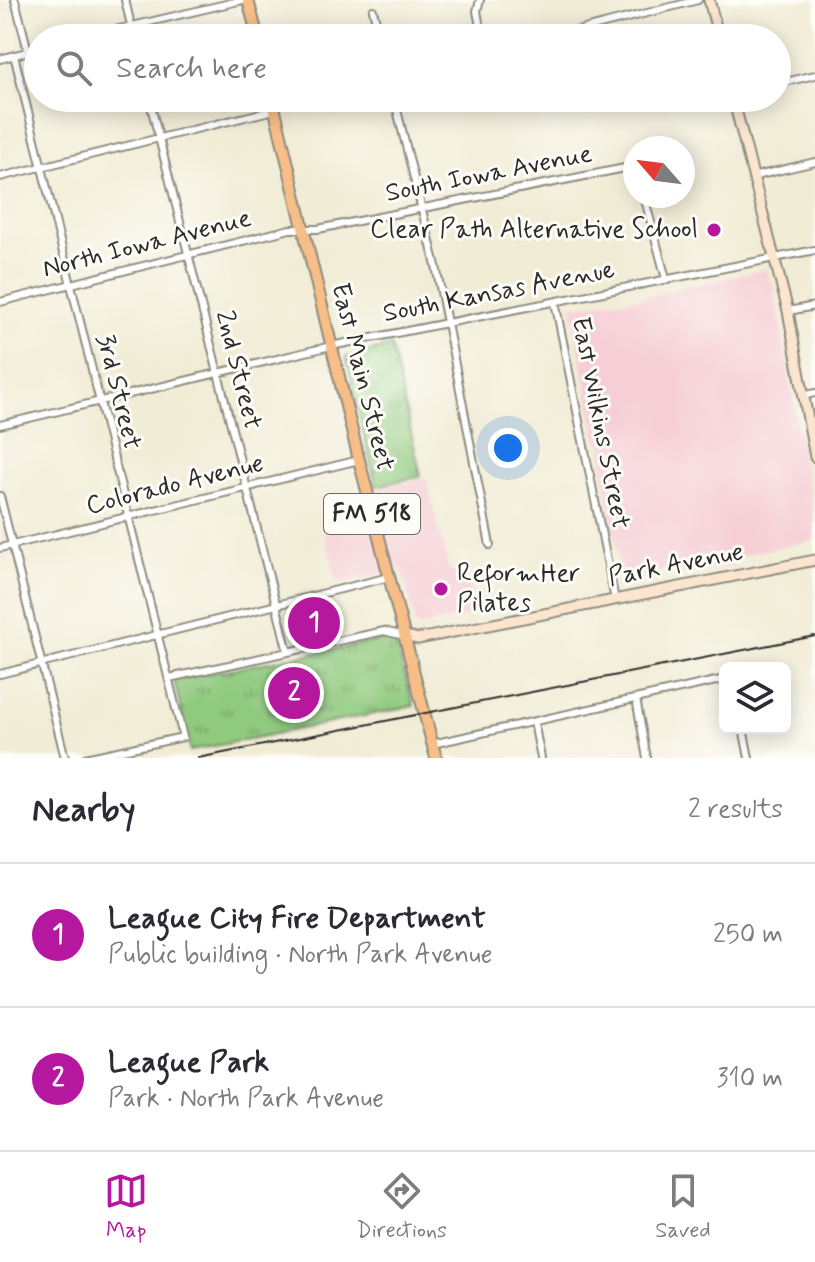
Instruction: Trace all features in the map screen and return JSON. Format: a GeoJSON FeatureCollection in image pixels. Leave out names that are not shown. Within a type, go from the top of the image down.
{"type":"FeatureCollection","features":[{"type":"Feature","properties":{"kind":"main road"},"geometry":{"type":"LineString","coordinates":[[246,0],[254,24]]}},
{"type":"Feature","properties":{"kind":"main road","name":"East Main Street"},"geometry":{"type":"LineString","coordinates":[[275,112],[359,460],[436,758]]}},
{"type":"Feature","properties":{"kind":"street"},"geometry":{"type":"LineString","coordinates":[[15,0],[24,35]]}},
{"type":"Feature","properties":{"kind":"street"},"geometry":{"type":"LineString","coordinates":[[125,0],[131,24]]}},
{"type":"Feature","properties":{"kind":"street"},"geometry":{"type":"LineString","coordinates":[[140,24],[246,0]]}},
{"type":"Feature","properties":{"kind":"street"},"geometry":{"type":"LineString","coordinates":[[479,24],[477,11],[480,0]]}},
{"type":"Feature","properties":{"kind":"street"},"geometry":{"type":"LineString","coordinates":[[604,24],[698,0]]}},
{"type":"Feature","properties":{"kind":"street"},"geometry":{"type":"LineString","coordinates":[[709,0],[715,24]]}},
{"type":"Feature","properties":{"kind":"street"},"geometry":{"type":"LineString","coordinates":[[373,10],[376,24]]}},
{"type":"Feature","properties":{"kind":"street"},"geometry":{"type":"LineString","coordinates":[[0,59],[24,52]]}},
{"type":"Feature","properties":{"kind":"street","name":"3rd Street"},"geometry":{"type":"LineString","coordinates":[[14,55],[24,96]]}},
{"type":"Feature","properties":{"kind":"street"},"geometry":{"type":"LineString","coordinates":[[791,81],[815,75]]}},
{"type":"Feature","properties":{"kind":"street","name":"3rd Street"},"geometry":{"type":"LineString","coordinates":[[28,112],[183,737],[85,758]]}},
{"type":"Feature","properties":{"kind":"street","name":"2nd Street"},"geometry":{"type":"LineString","coordinates":[[152,112],[288,652]]}},
{"type":"Feature","properties":{"kind":"street"},"geometry":{"type":"LineString","coordinates":[[0,177],[266,112]]}},
{"type":"Feature","properties":{"kind":"street"},"geometry":{"type":"LineString","coordinates":[[397,112],[446,323],[490,545]]}},
{"type":"Feature","properties":{"kind":"street"},"geometry":{"type":"LineString","coordinates":[[736,112],[788,311],[815,457]]}},
{"type":"Feature","properties":{"kind":"street"},"geometry":{"type":"LineString","coordinates":[[752,177],[815,162]]}},
{"type":"Feature","properties":{"kind":"street","name":"South Iowa Avenue"},"geometry":{"type":"LineString","coordinates":[[304,229],[623,168]]}},
{"type":"Feature","properties":{"kind":"street"},"geometry":{"type":"LineString","coordinates":[[647,208],[666,279]]}},
{"type":"Feature","properties":{"kind":"street","name":"North Iowa Avenue"},"geometry":{"type":"LineString","coordinates":[[0,302],[290,229],[304,229]]}},
{"type":"Feature","properties":{"kind":"street","name":"South Kansas Avenue"},"geometry":{"type":"LineString","coordinates":[[0,425],[331,346],[815,250]]}},
{"type":"Feature","properties":{"kind":"street","name":"East Wilkins Street"},"geometry":{"type":"LineString","coordinates":[[555,302],[615,600]]}},
{"type":"Feature","properties":{"kind":"street"},"geometry":{"type":"LineString","coordinates":[[788,311],[815,306]]}},
{"type":"Feature","properties":{"kind":"street"},"geometry":{"type":"LineString","coordinates":[[802,396],[815,393]]}},
{"type":"Feature","properties":{"kind":"street","name":"Colorado Avenue"},"geometry":{"type":"LineString","coordinates":[[0,548],[359,460]]}},
{"type":"Feature","properties":{"kind":"street"},"geometry":{"type":"LineString","coordinates":[[0,496],[65,758]]}},
{"type":"Feature","properties":{"kind":"street","name":"Park Avenue"},"geometry":{"type":"LineString","coordinates":[[405,636],[418,639],[815,560]]}},
{"type":"Feature","properties":{"kind":"street"},"geometry":{"type":"LineString","coordinates":[[0,674],[389,577]]}},
{"type":"Feature","properties":{"kind":"street"},"geometry":{"type":"LineString","coordinates":[[169,678],[384,631],[405,636]]}},
{"type":"Feature","properties":{"kind":"street"},"geometry":{"type":"LineString","coordinates":[[432,744],[719,680]]}},
{"type":"Feature","properties":{"kind":"street"},"geometry":{"type":"LineString","coordinates":[[636,699],[647,758]]}},
{"type":"Feature","properties":{"kind":"street"},"geometry":{"type":"LineString","coordinates":[[534,722],[541,758]]}},
{"type":"Feature","properties":{"kind":"street"},"geometry":{"type":"LineString","coordinates":[[744,734],[749,758]]}},
{"type":"Feature","properties":{"kind":"shaded area"},"geometry":{"type":"Polygon","coordinates":[[[766,269],[774,288],[815,522],[815,540],[733,557],[734,564],[678,575],[676,568],[622,578],[602,471],[602,444],[597,443],[571,306],[639,298],[766,269]]]}},
{"type":"Feature","properties":{"kind":"shaded area"},"geometry":{"type":"Polygon","coordinates":[[[426,478],[450,572],[466,569],[475,615],[416,627],[402,569],[338,584],[322,523],[380,508],[375,489],[426,478]]]}},
{"type":"Feature","properties":{"kind":"green space"},"geometry":{"type":"Polygon","coordinates":[[[391,346],[421,476],[376,486],[346,357],[391,346]]]}},
{"type":"Feature","properties":{"kind":"green space"},"geometry":{"type":"Polygon","coordinates":[[[394,638],[414,706],[190,751],[174,680],[394,638]]]}},
{"type":"Feature","properties":{"kind":"railway"},"geometry":{"type":"LineString","coordinates":[[198,758],[815,636]]}},
{"type":"Feature","properties":{"kind":"place","name":"Clear Path Alternative School"},"geometry":{"type":"Point","coordinates":[714,230]}},
{"type":"Feature","properties":{"kind":"place","name":"ReformHer Pilates"},"geometry":{"type":"Point","coordinates":[441,589]}},
{"type":"Feature","properties":{"kind":"place","name":"League City Fire Department"},"geometry":{"type":"Point","coordinates":[314,623]}},
{"type":"Feature","properties":{"kind":"place","name":"League Park"},"geometry":{"type":"Point","coordinates":[294,693]}}]}
